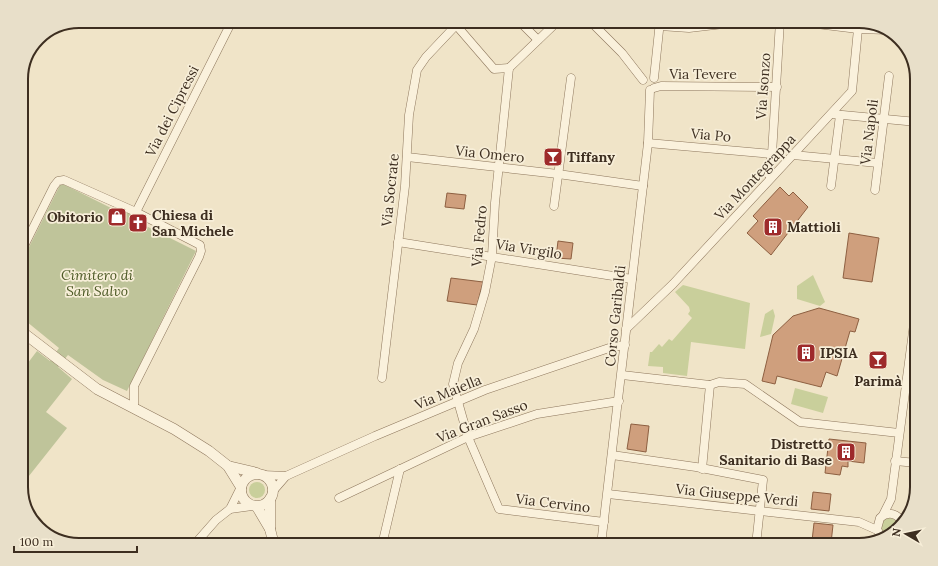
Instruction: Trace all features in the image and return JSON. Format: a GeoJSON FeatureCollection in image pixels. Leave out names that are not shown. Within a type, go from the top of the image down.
{"type":"FeatureCollection","features":[{"type":"Feature","properties":{"kind":"street","name":"Via dei Cipressi"},"geometry":{"type":"LineString","coordinates":[[136,212],[228,28]]}},
{"type":"Feature","properties":{"kind":"street","name":"Via Socrate"},"geometry":{"type":"LineString","coordinates":[[382,378],[407,157],[409,115],[417,70],[426,57],[453,28]]}},
{"type":"Feature","properties":{"kind":"street"},"geometry":{"type":"LineString","coordinates":[[462,28],[494,69],[509,68],[551,28]]}},
{"type":"Feature","properties":{"kind":"street"},"geometry":{"type":"LineString","coordinates":[[526,28],[538,40]]}},
{"type":"Feature","properties":{"kind":"street"},"geometry":{"type":"LineString","coordinates":[[597,28],[622,53],[643,80],[644,88],[652,89],[656,82],[654,78],[659,28]]}},
{"type":"Feature","properties":{"kind":"street","name":"Via Isonzo"},"geometry":{"type":"LineString","coordinates":[[771,177],[768,174],[772,154],[780,28]]}},
{"type":"Feature","properties":{"kind":"street","name":"Via Montegrappa"},"geometry":{"type":"LineString","coordinates":[[626,330],[673,284],[771,177],[836,114],[852,91],[858,28]]}},
{"type":"Feature","properties":{"kind":"street","name":"Via Fedro"},"geometry":{"type":"LineString","coordinates":[[499,509],[468,437],[453,384],[458,363],[474,329],[485,292],[492,256],[495,203],[509,68]]}},
{"type":"Feature","properties":{"kind":"street"},"geometry":{"type":"LineString","coordinates":[[643,80],[648,76],[654,78]]}},
{"type":"Feature","properties":{"kind":"street","name":"Via Napoli"},"geometry":{"type":"LineString","coordinates":[[875,190],[889,76]]}},
{"type":"Feature","properties":{"kind":"street"},"geometry":{"type":"LineString","coordinates":[[554,206],[571,78]]}},
{"type":"Feature","properties":{"kind":"street","name":"Via Tevere"},"geometry":{"type":"LineString","coordinates":[[652,89],[661,86],[777,87]]}},
{"type":"Feature","properties":{"kind":"street","name":"Corso Garibaldi"},"geometry":{"type":"LineString","coordinates":[[603,538],[648,143],[652,89]]}},
{"type":"Feature","properties":{"kind":"street"},"geometry":{"type":"LineString","coordinates":[[831,186],[835,158],[836,114],[910,121]]}},
{"type":"Feature","properties":{"kind":"street","name":"Via Po"},"geometry":{"type":"LineString","coordinates":[[648,143],[772,154]]}},
{"type":"Feature","properties":{"kind":"street"},"geometry":{"type":"LineString","coordinates":[[772,154],[782,166]]}},
{"type":"Feature","properties":{"kind":"street"},"geometry":{"type":"LineString","coordinates":[[793,155],[878,163]]}},
{"type":"Feature","properties":{"kind":"street","name":"Via Omero"},"geometry":{"type":"LineString","coordinates":[[407,157],[499,169],[558,174],[642,186]]}},
{"type":"Feature","properties":{"kind":"street"},"geometry":{"type":"LineString","coordinates":[[28,239],[58,181],[64,180],[136,212],[197,244],[201,251],[134,386],[134,408]]}},
{"type":"Feature","properties":{"kind":"street","name":"Via Virgilo"},"geometry":{"type":"LineString","coordinates":[[398,242],[632,279]]}},
{"type":"Feature","properties":{"kind":"street"},"geometry":{"type":"LineString","coordinates":[[28,336],[97,389],[180,433],[228,466],[260,474],[272,483],[270,529],[272,538]]}},
{"type":"Feature","properties":{"kind":"street","name":"Via Maiella"},"geometry":{"type":"LineString","coordinates":[[260,474],[286,476],[375,436],[457,402],[612,347],[625,345]]}},
{"type":"Feature","properties":{"kind":"street"},"geometry":{"type":"LineString","coordinates":[[880,533],[877,530],[881,517],[891,499],[910,355]]}},
{"type":"Feature","properties":{"kind":"street"},"geometry":{"type":"LineString","coordinates":[[622,376],[710,385],[719,382],[745,384],[800,422],[899,434]]}},
{"type":"Feature","properties":{"kind":"street"},"geometry":{"type":"LineString","coordinates":[[702,469],[710,385]]}},
{"type":"Feature","properties":{"kind":"street","name":"Via Gran Sasso"},"geometry":{"type":"LineString","coordinates":[[339,498],[468,437],[537,414],[618,401]]}},
{"type":"Feature","properties":{"kind":"street"},"geometry":{"type":"LineString","coordinates":[[612,455],[696,467],[762,479],[764,482],[757,538]]}},
{"type":"Feature","properties":{"kind":"street"},"geometry":{"type":"LineString","coordinates":[[895,461],[910,462]]}},
{"type":"Feature","properties":{"kind":"street"},"geometry":{"type":"LineString","coordinates":[[228,466],[240,488],[243,499],[254,506],[270,529]]}},
{"type":"Feature","properties":{"kind":"street"},"geometry":{"type":"LineString","coordinates":[[384,538],[400,470]]}},
{"type":"Feature","properties":{"kind":"street"},"geometry":{"type":"LineString","coordinates":[[200,538],[216,520],[230,509],[240,488],[248,476],[260,474]]}},
{"type":"Feature","properties":{"kind":"street","name":"Via Maiella"},"geometry":{"type":"LineString","coordinates":[[272,495],[286,476]]}},
{"type":"Feature","properties":{"kind":"street","name":"Via Giuseppe Verdi"},"geometry":{"type":"LineString","coordinates":[[608,494],[863,523],[877,530]]}},
{"type":"Feature","properties":{"kind":"street"},"geometry":{"type":"LineString","coordinates":[[230,509],[267,503],[272,495]]}},
{"type":"Feature","properties":{"kind":"street"},"geometry":{"type":"LineString","coordinates":[[891,499],[896,514]]}},
{"type":"Feature","properties":{"kind":"street","name":"Via Cervino"},"geometry":{"type":"LineString","coordinates":[[499,509],[604,522]]}},
{"type":"Feature","properties":{"kind":"street","name":"Via Giuseppe Verdi"},"geometry":{"type":"LineString","coordinates":[[863,523],[886,515]]}},
{"type":"Feature","properties":{"kind":"green space","name":"Cimitero di San Salvo"},"geometry":{"type":"Polygon","coordinates":[[[61,183],[115,210],[118,205],[145,218],[142,224],[196,251],[127,391],[103,380],[68,355],[58,367],[72,379],[46,412],[67,428],[28,477],[28,363],[37,351],[50,361],[59,348],[28,323],[28,249],[61,183]]]}},
{"type":"Feature","properties":{"kind":"green space"},"geometry":{"type":"Polygon","coordinates":[[[813,275],[825,302],[820,306],[797,299],[797,286],[813,275]]]}},
{"type":"Feature","properties":{"kind":"green space"},"geometry":{"type":"Polygon","coordinates":[[[683,285],[750,303],[745,349],[691,342],[687,376],[663,373],[663,367],[648,366],[650,352],[652,352],[659,344],[662,347],[669,339],[672,341],[692,318],[688,314],[690,311],[689,307],[675,292],[683,285]]]}},
{"type":"Feature","properties":{"kind":"green space"},"geometry":{"type":"Polygon","coordinates":[[[773,309],[775,316],[771,334],[760,337],[765,314],[773,309]]]}},
{"type":"Feature","properties":{"kind":"green space"},"geometry":{"type":"Polygon","coordinates":[[[795,388],[828,397],[823,413],[791,404],[795,388]]]}},
{"type":"Feature","properties":{"kind":"green space"},"geometry":{"type":"Polygon","coordinates":[[[257,482],[263,484],[265,490],[263,496],[257,498],[251,496],[249,490],[251,484],[257,482]]]}},
{"type":"Feature","properties":{"kind":"green space"},"geometry":{"type":"Polygon","coordinates":[[[886,518],[886,530],[883,532],[881,529],[881,523],[886,518]]]}},
{"type":"Feature","properties":{"kind":"building","name":"Mattioli"},"geometry":{"type":"Polygon","coordinates":[[[780,187],[789,196],[793,192],[808,207],[771,255],[747,233],[758,221],[753,216],[780,187]]]}},
{"type":"Feature","properties":{"kind":"building"},"geometry":{"type":"Polygon","coordinates":[[[447,193],[466,195],[464,209],[445,207],[447,193]]]}},
{"type":"Feature","properties":{"kind":"building","name":"Obitorio"},"geometry":{"type":"Polygon","coordinates":[[[116,209],[124,212],[119,223],[111,219],[116,209]]]}},
{"type":"Feature","properties":{"kind":"building","name":"Chiesa di San Michele"},"geometry":{"type":"Polygon","coordinates":[[[137,217],[144,221],[138,232],[131,228],[137,217]]]}},
{"type":"Feature","properties":{"kind":"building"},"geometry":{"type":"Polygon","coordinates":[[[849,233],[879,238],[872,282],[843,278],[849,233]]]}},
{"type":"Feature","properties":{"kind":"building"},"geometry":{"type":"Polygon","coordinates":[[[558,241],[573,243],[571,259],[556,258],[558,241]]]}},
{"type":"Feature","properties":{"kind":"building"},"geometry":{"type":"Polygon","coordinates":[[[451,278],[483,282],[477,305],[447,301],[451,278]]]}},
{"type":"Feature","properties":{"kind":"building","name":"IPSIA"},"geometry":{"type":"Polygon","coordinates":[[[819,308],[859,319],[855,332],[850,331],[837,376],[826,372],[821,387],[777,376],[775,384],[762,381],[773,335],[793,316],[819,308]]]}},
{"type":"Feature","properties":{"kind":"building"},"geometry":{"type":"Polygon","coordinates":[[[631,424],[649,426],[646,452],[627,449],[631,424]]]}},
{"type":"Feature","properties":{"kind":"building","name":"Distretto Sanitario di Base"},"geometry":{"type":"Polygon","coordinates":[[[829,439],[866,443],[864,463],[848,461],[848,467],[842,466],[840,475],[825,473],[829,439]]]}},
{"type":"Feature","properties":{"kind":"building"},"geometry":{"type":"Polygon","coordinates":[[[813,492],[831,494],[829,511],[811,509],[813,492]]]}},
{"type":"Feature","properties":{"kind":"building"},"geometry":{"type":"Polygon","coordinates":[[[814,523],[833,525],[832,538],[812,538],[814,523]]]}},
{"type":"Feature","properties":{"kind":"place","name":"Tiffany"},"geometry":{"type":"Point","coordinates":[553,157]}},
{"type":"Feature","properties":{"kind":"place","name":"Obitorio"},"geometry":{"type":"Point","coordinates":[117,217]}},
{"type":"Feature","properties":{"kind":"place","name":"Chiesa di San Michele"},"geometry":{"type":"Point","coordinates":[138,223]}},
{"type":"Feature","properties":{"kind":"place","name":"Mattioli"},"geometry":{"type":"Point","coordinates":[773,227]}},
{"type":"Feature","properties":{"kind":"place","name":"IPSIA"},"geometry":{"type":"Point","coordinates":[806,353]}},
{"type":"Feature","properties":{"kind":"place","name":"Parimà"},"geometry":{"type":"Point","coordinates":[878,360]}},
{"type":"Feature","properties":{"kind":"place","name":"Distretto Sanitario di Base"},"geometry":{"type":"Point","coordinates":[846,452]}}]}
